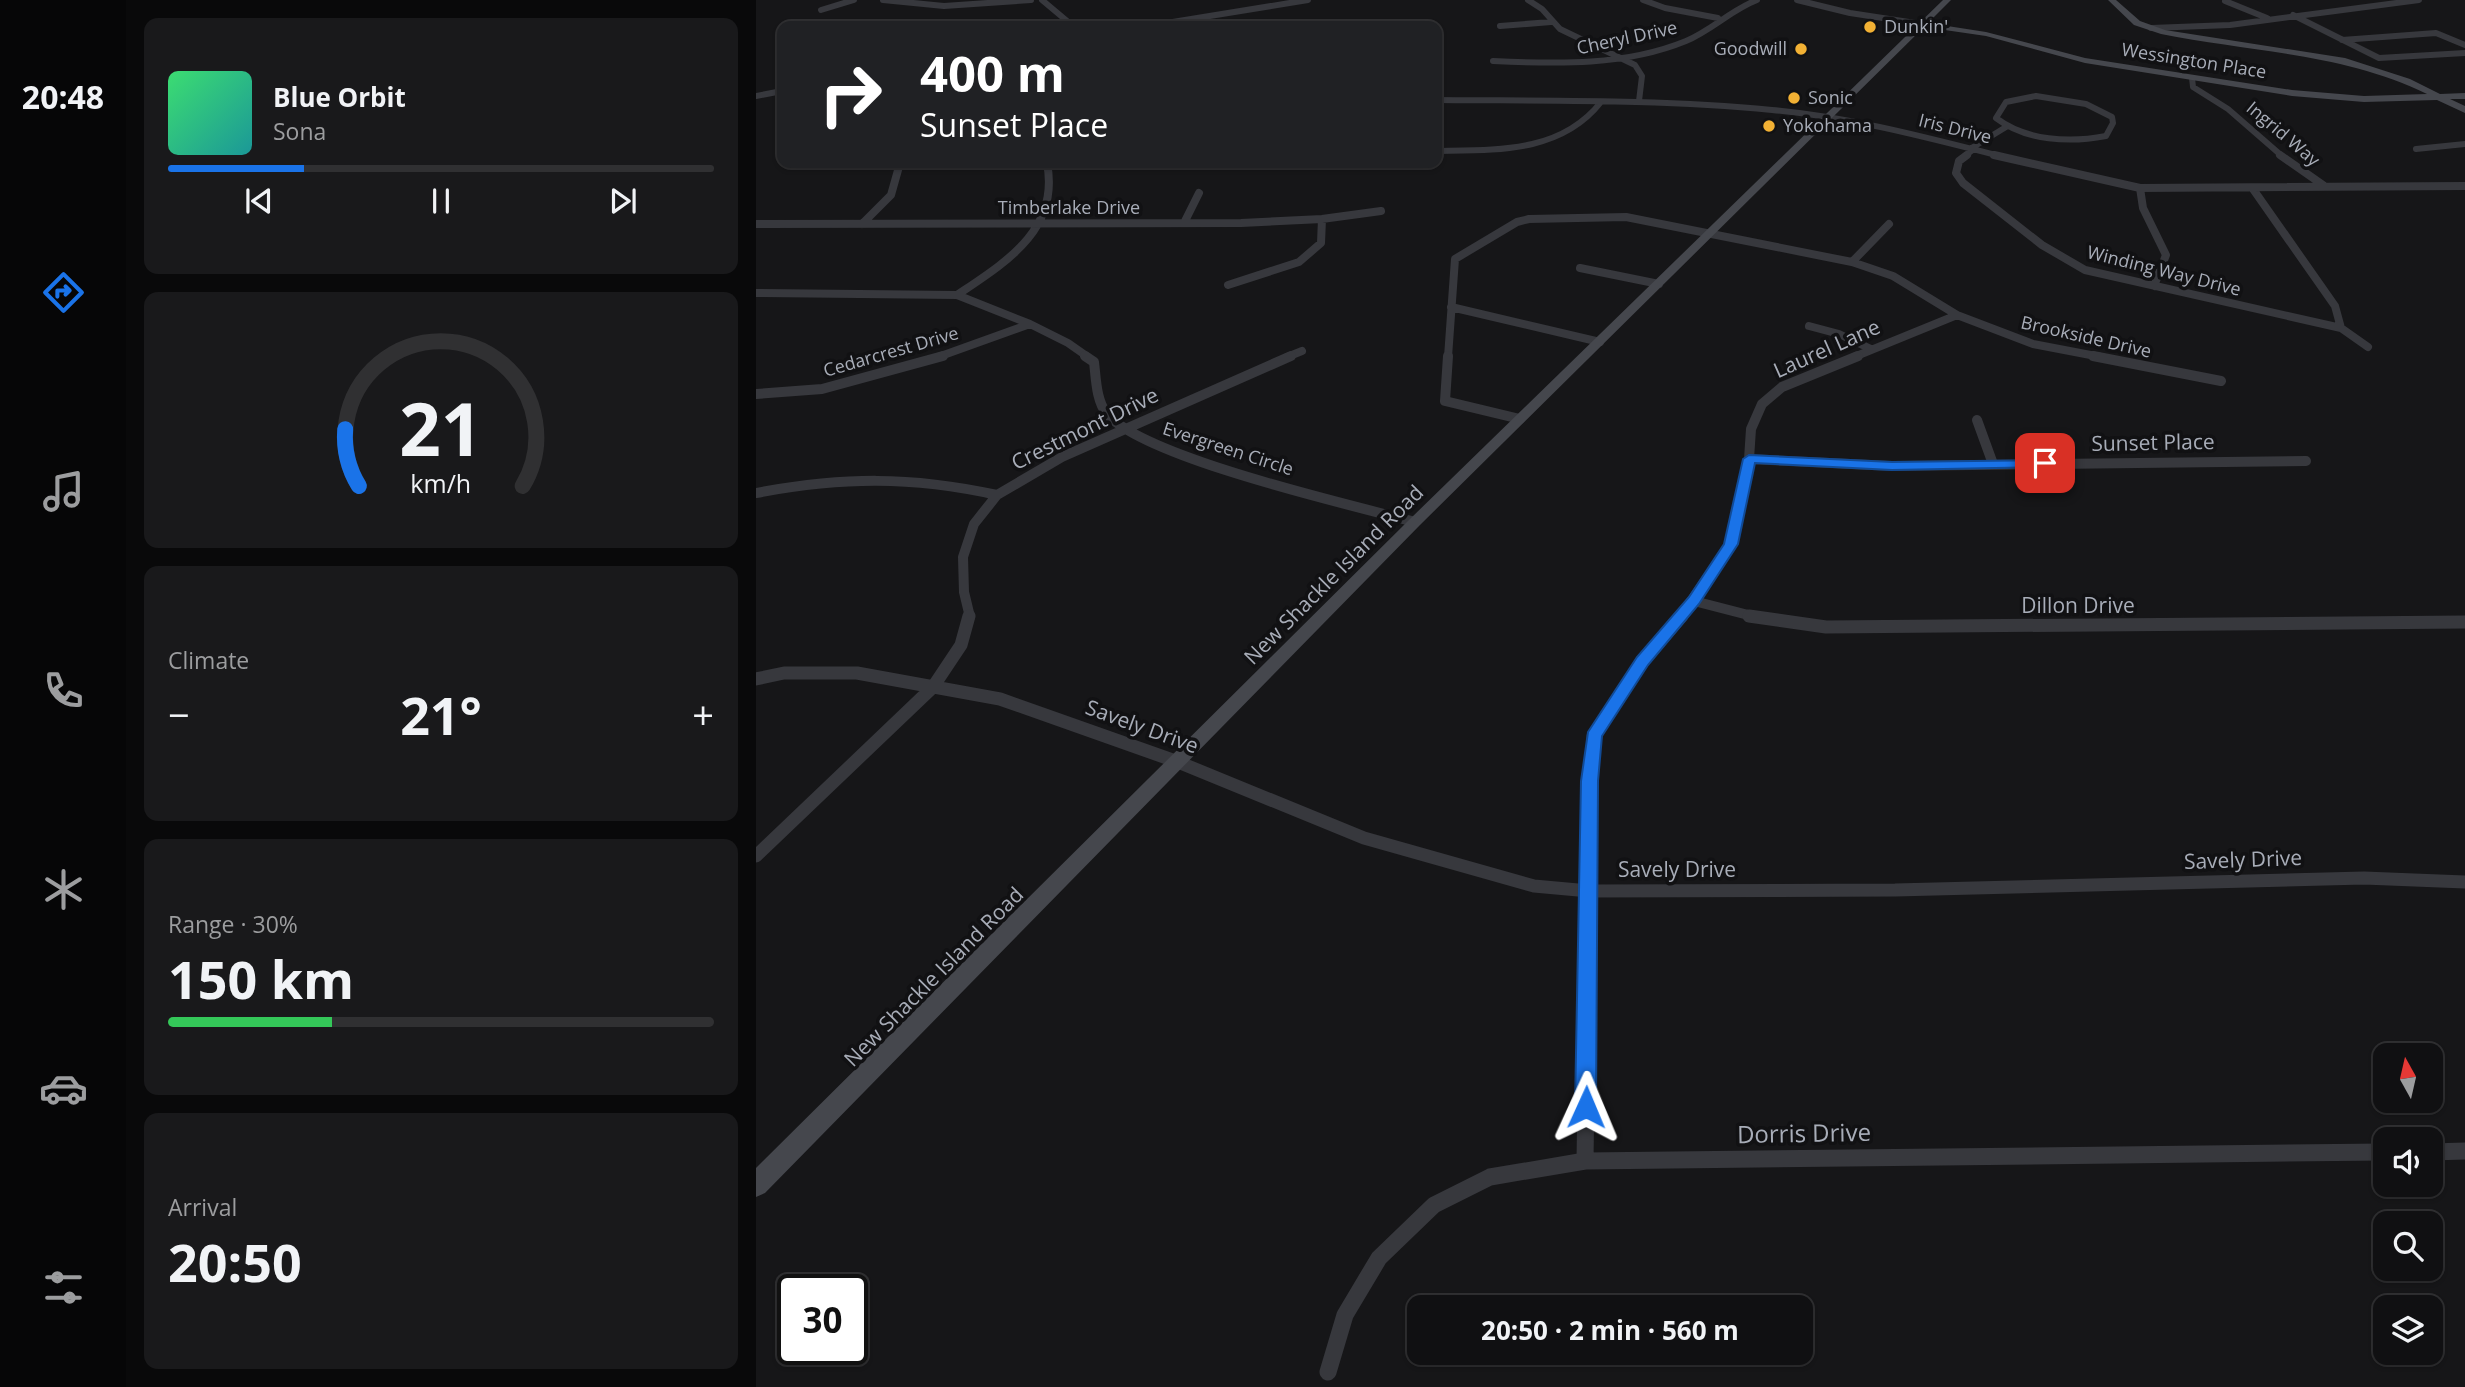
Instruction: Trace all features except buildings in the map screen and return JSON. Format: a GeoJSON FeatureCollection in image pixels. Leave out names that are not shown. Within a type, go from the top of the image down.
{"type":"FeatureCollection","features":[{"type":"Feature","properties":{"kind":"main road","name":"New Shackle Island Road"},"geometry":{"type":"LineString","coordinates":[[756,1185],[1415,522],[1947,0]]}},
{"type":"Feature","properties":{"kind":"main road"},"geometry":{"type":"LineString","coordinates":[[2112,0],[2137,23],[2151,28],[2197,40],[2287,49],[2345,61],[2390,74],[2465,110]]}},
{"type":"Feature","properties":{"kind":"main road","name":"Wessington Place"},"geometry":{"type":"LineString","coordinates":[[1922,24],[1986,34],[2085,60],[2328,97],[2465,96]]}},
{"type":"Feature","properties":{"kind":"street"},"geometry":{"type":"LineString","coordinates":[[821,10],[854,0]]}},
{"type":"Feature","properties":{"kind":"street"},"geometry":{"type":"LineString","coordinates":[[883,0],[944,6],[1031,0]]}},
{"type":"Feature","properties":{"kind":"street"},"geometry":{"type":"LineString","coordinates":[[1042,0],[1067,21]]}},
{"type":"Feature","properties":{"kind":"street"},"geometry":{"type":"LineString","coordinates":[[1179,21],[1308,0]]}},
{"type":"Feature","properties":{"kind":"street"},"geometry":{"type":"LineString","coordinates":[[1528,0],[1542,9],[1551,22],[1574,37],[1635,65],[1642,76],[1639,101]]}},
{"type":"Feature","properties":{"kind":"street"},"geometry":{"type":"LineString","coordinates":[[1643,0],[1682,12],[1718,18]]}},
{"type":"Feature","properties":{"kind":"street","name":"Cheryl Drive"},"geometry":{"type":"LineString","coordinates":[[1493,61],[1579,63],[1620,57],[1688,40],[1718,18],[1757,0]]}},
{"type":"Feature","properties":{"kind":"street"},"geometry":{"type":"LineString","coordinates":[[1797,0],[1850,13],[1922,24]]}},
{"type":"Feature","properties":{"kind":"street"},"geometry":{"type":"LineString","coordinates":[[2151,28],[2230,25],[2419,0]]}},
{"type":"Feature","properties":{"kind":"street"},"geometry":{"type":"LineString","coordinates":[[2225,1],[2268,18]]}},
{"type":"Feature","properties":{"kind":"street"},"geometry":{"type":"LineString","coordinates":[[2292,15],[2385,59],[2465,53]]}},
{"type":"Feature","properties":{"kind":"street"},"geometry":{"type":"LineString","coordinates":[[1500,26],[1551,22]]}},
{"type":"Feature","properties":{"kind":"street"},"geometry":{"type":"LineString","coordinates":[[2342,40],[2436,33],[2465,45]]}},
{"type":"Feature","properties":{"kind":"street","name":"Ingrid Way"},"geometry":{"type":"LineString","coordinates":[[2192,78],[2193,87],[2224,105],[2297,170],[2327,187]]}},
{"type":"Feature","properties":{"kind":"street"},"geometry":{"type":"LineString","coordinates":[[756,96],[777,92]]}},
{"type":"Feature","properties":{"kind":"street"},"geometry":{"type":"LineString","coordinates":[[1974,150],[2008,127],[2074,141],[2106,136],[2113,124],[2112,117],[2101,109],[2036,96],[2006,102],[1996,116],[2008,127]]}},
{"type":"Feature","properties":{"kind":"street","name":"Iris Drive"},"geometry":{"type":"LineString","coordinates":[[1442,100],[1639,101],[1726,105],[1826,117],[1876,125],[2086,178],[2140,188],[2465,186]]}},
{"type":"Feature","properties":{"kind":"street"},"geometry":{"type":"LineString","coordinates":[[1442,151],[1522,146],[1552,139],[1581,125],[1601,102]]}},
{"type":"Feature","properties":{"kind":"street"},"geometry":{"type":"LineString","coordinates":[[2416,149],[2465,144]]}},
{"type":"Feature","properties":{"kind":"street","name":"Winding Way Drive"},"geometry":{"type":"LineString","coordinates":[[1974,150],[1959,161],[1956,173],[1963,183],[2042,245],[2085,270],[2341,328]]}},
{"type":"Feature","properties":{"kind":"street"},"geometry":{"type":"LineString","coordinates":[[862,224],[891,195],[899,168]]}},
{"type":"Feature","properties":{"kind":"street"},"geometry":{"type":"LineString","coordinates":[[957,295],[990,273],[1041,224],[1050,208],[1053,194],[1049,168]]}},
{"type":"Feature","properties":{"kind":"street"},"geometry":{"type":"LineString","coordinates":[[2140,188],[2143,208],[2166,255],[2154,286]]}},
{"type":"Feature","properties":{"kind":"street"},"geometry":{"type":"LineString","coordinates":[[2253,188],[2335,306],[2341,328],[2368,347]]}},
{"type":"Feature","properties":{"kind":"street"},"geometry":{"type":"LineString","coordinates":[[1184,223],[1199,193]]}},
{"type":"Feature","properties":{"kind":"street","name":"Timberlake Drive"},"geometry":{"type":"LineString","coordinates":[[756,224],[1184,223],[1322,219],[1381,211]]}},
{"type":"Feature","properties":{"kind":"street","name":"Brookside Drive"},"geometry":{"type":"LineString","coordinates":[[1451,307],[1455,259],[1517,222],[1529,219],[1626,217],[1852,262],[1893,276],[1957,315],[2033,344],[2221,381]]}},
{"type":"Feature","properties":{"kind":"street"},"geometry":{"type":"LineString","coordinates":[[1228,285],[1298,262],[1321,243],[1322,219]]}},
{"type":"Feature","properties":{"kind":"street"},"geometry":{"type":"LineString","coordinates":[[1852,262],[1889,224]]}},
{"type":"Feature","properties":{"kind":"street"},"geometry":{"type":"LineString","coordinates":[[1580,268],[1658,284]]}},
{"type":"Feature","properties":{"kind":"street"},"geometry":{"type":"LineString","coordinates":[[756,293],[957,295],[1030,324],[1068,343],[1094,362],[1105,412],[1122,429]]}},
{"type":"Feature","properties":{"kind":"street"},"geometry":{"type":"LineString","coordinates":[[1520,419],[1446,401],[1451,307],[1600,342]]}},
{"type":"Feature","properties":{"kind":"street","name":"Laurel Lane"},"geometry":{"type":"LineString","coordinates":[[1585,1161],[1590,781],[1594,736],[1643,661],[1694,601],[1731,544],[1749,459],[1751,429],[1762,404],[1782,387],[1957,315]]}},
{"type":"Feature","properties":{"kind":"street","name":"Cedarcrest Drive"},"geometry":{"type":"LineString","coordinates":[[756,394],[821,388],[888,372],[956,352],[1030,324]]}},
{"type":"Feature","properties":{"kind":"street"},"geometry":{"type":"LineString","coordinates":[[1809,326],[1839,334],[1871,349]]}},
{"type":"Feature","properties":{"kind":"street","name":"Crestmont Drive"},"geometry":{"type":"LineString","coordinates":[[756,856],[933,687],[961,645],[970,619],[964,592],[963,556],[974,524],[997,495],[1062,457],[1302,351]]}},
{"type":"Feature","properties":{"kind":"street"},"geometry":{"type":"LineString","coordinates":[[1977,420],[1993,464]]}},
{"type":"Feature","properties":{"kind":"street","name":"Evergreen Circle"},"geometry":{"type":"LineString","coordinates":[[1122,429],[1197,458],[1415,522]]}},
{"type":"Feature","properties":{"kind":"street","name":"Sunset Place"},"geometry":{"type":"LineString","coordinates":[[1749,459],[1892,466],[2306,461]]}},
{"type":"Feature","properties":{"kind":"street"},"geometry":{"type":"LineString","coordinates":[[756,493],[827,480],[870,476],[947,484],[997,495]]}},
{"type":"Feature","properties":{"kind":"street","name":"Dillon Drive"},"geometry":{"type":"LineString","coordinates":[[1694,601],[1758,618],[1826,627],[2465,622]]}},
{"type":"Feature","properties":{"kind":"street","name":"Savely Drive"},"geometry":{"type":"LineString","coordinates":[[756,679],[784,673],[857,673],[1000,699],[1178,762],[1363,838],[1534,886],[1589,891],[1895,890],[2364,878],[2465,882]]}},
{"type":"Feature","properties":{"kind":"street"},"geometry":{"type":"LineString","coordinates":[[2443,1152],[2465,1151]]}},
{"type":"Feature","properties":{"kind":"street","name":"Dorris Drive"},"geometry":{"type":"LineString","coordinates":[[1328,1372],[1345,1315],[1379,1258],[1434,1205],[1490,1178],[1585,1161],[2373,1152]]}},
{"type":"Feature","properties":{"kind":"place","name":"Dunkin'"},"geometry":{"type":"Point","coordinates":[1870,27]}},
{"type":"Feature","properties":{"kind":"place","name":"Goodwill"},"geometry":{"type":"Point","coordinates":[1801,49]}},
{"type":"Feature","properties":{"kind":"place","name":"Sonic"},"geometry":{"type":"Point","coordinates":[1794,98]}},
{"type":"Feature","properties":{"kind":"place","name":"Yokohama"},"geometry":{"type":"Point","coordinates":[1769,126]}},
{"type":"Feature","properties":{"kind":"route"},"geometry":{"type":"LineString","coordinates":[[1586,1107],[1590,781],[1594,736],[1643,661],[1666,630],[1694,601],[1731,544],[1749,459],[1892,466],[2045,463]]}}]}
